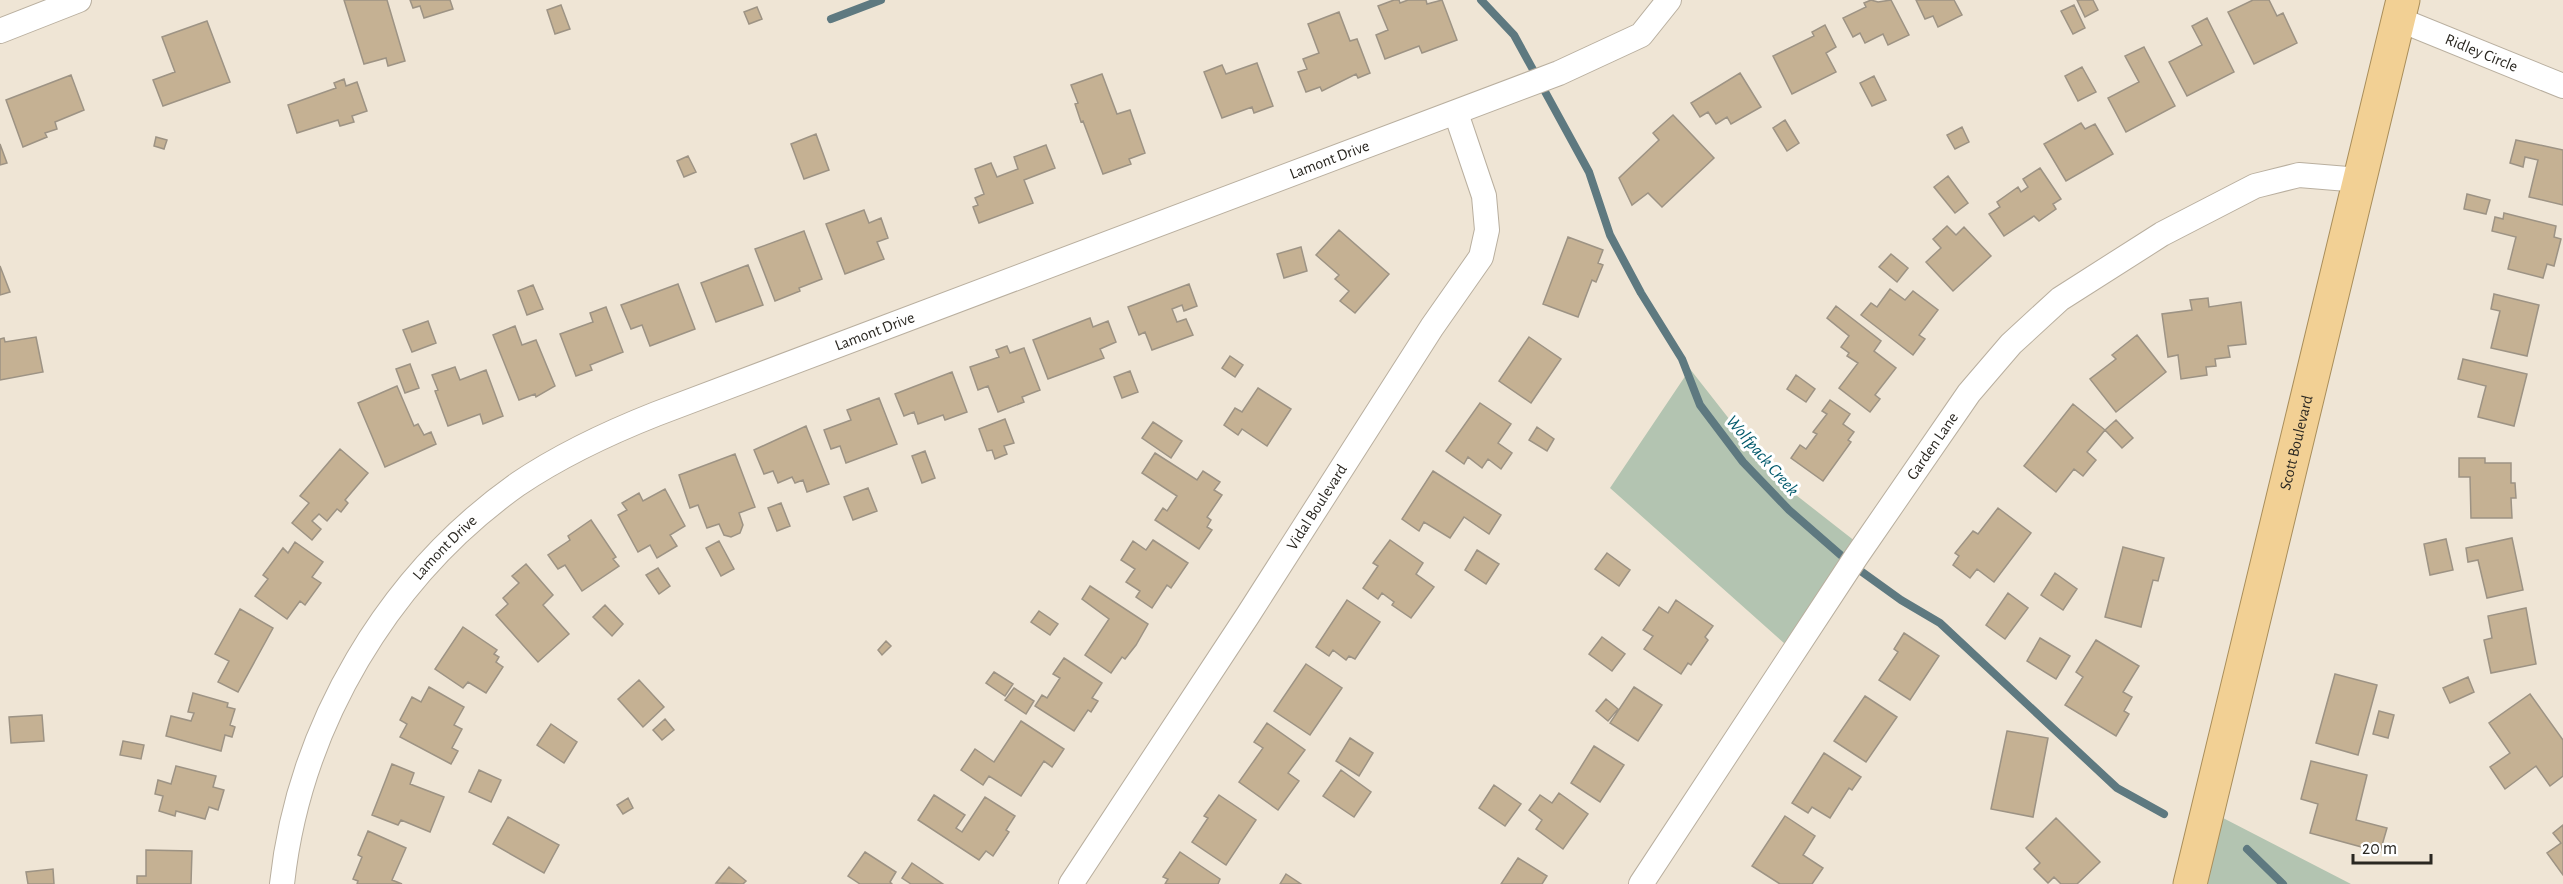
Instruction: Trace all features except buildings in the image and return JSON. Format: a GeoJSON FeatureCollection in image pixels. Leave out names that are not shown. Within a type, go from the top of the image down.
{"type":"FeatureCollection","features":[{"type":"Feature","properties":{"kind":"highway","name":"Scott Boulevard"},"geometry":{"type":"LineString","coordinates":[[2190,884],[2401,10]]}},
{"type":"Feature","properties":{"kind":"street"},"geometry":{"type":"LineString","coordinates":[[0,31],[79,0]]}},
{"type":"Feature","properties":{"kind":"street","name":"Lamont Drive"},"geometry":{"type":"LineString","coordinates":[[282,884],[285,857],[299,795],[329,714],[350,671],[374,631],[411,583],[448,545],[518,485],[608,434],[656,414],[1559,73],[1641,35],[1669,0]]}},
{"type":"Feature","properties":{"kind":"street","name":"Ridley Circle"},"geometry":{"type":"LineString","coordinates":[[2401,10],[2563,86]]}},
{"type":"Feature","properties":{"kind":"street","name":"Vidal Boulevard"},"geometry":{"type":"LineString","coordinates":[[1071,884],[1242,625],[1432,327],[1481,257],[1487,230],[1484,196],[1456,113]]}},
{"type":"Feature","properties":{"kind":"street","name":"Garden Lane"},"geometry":{"type":"LineString","coordinates":[[1641,884],[1851,564],[1969,393],[2011,344],[2060,299],[2162,234],[2255,186],[2299,175],[2360,180]]}},
{"type":"Feature","properties":{"kind":"green space"},"geometry":{"type":"Polygon","coordinates":[[[1690,369],[1748,443],[1796,495],[1865,549],[1793,651],[1610,488],[1690,369]]]}},
{"type":"Feature","properties":{"kind":"green space"},"geometry":{"type":"Polygon","coordinates":[[[2194,803],[2351,884],[2177,884],[2194,803]]]}},
{"type":"Feature","properties":{"kind":"waterway"},"geometry":{"type":"LineString","coordinates":[[831,19],[881,0]]}},
{"type":"Feature","properties":{"kind":"waterway","name":"Wolfpack Creek"},"geometry":{"type":"LineString","coordinates":[[1481,0],[1514,35],[1589,172],[1610,235],[1641,293],[1682,359],[1700,405],[1743,462],[1789,510],[1851,564],[1901,600],[1940,623],[2117,788],[2164,814]]}},
{"type":"Feature","properties":{"kind":"waterway","name":"Wolfpack Creek"},"geometry":{"type":"LineString","coordinates":[[2247,849],[2283,884]]}}]}
